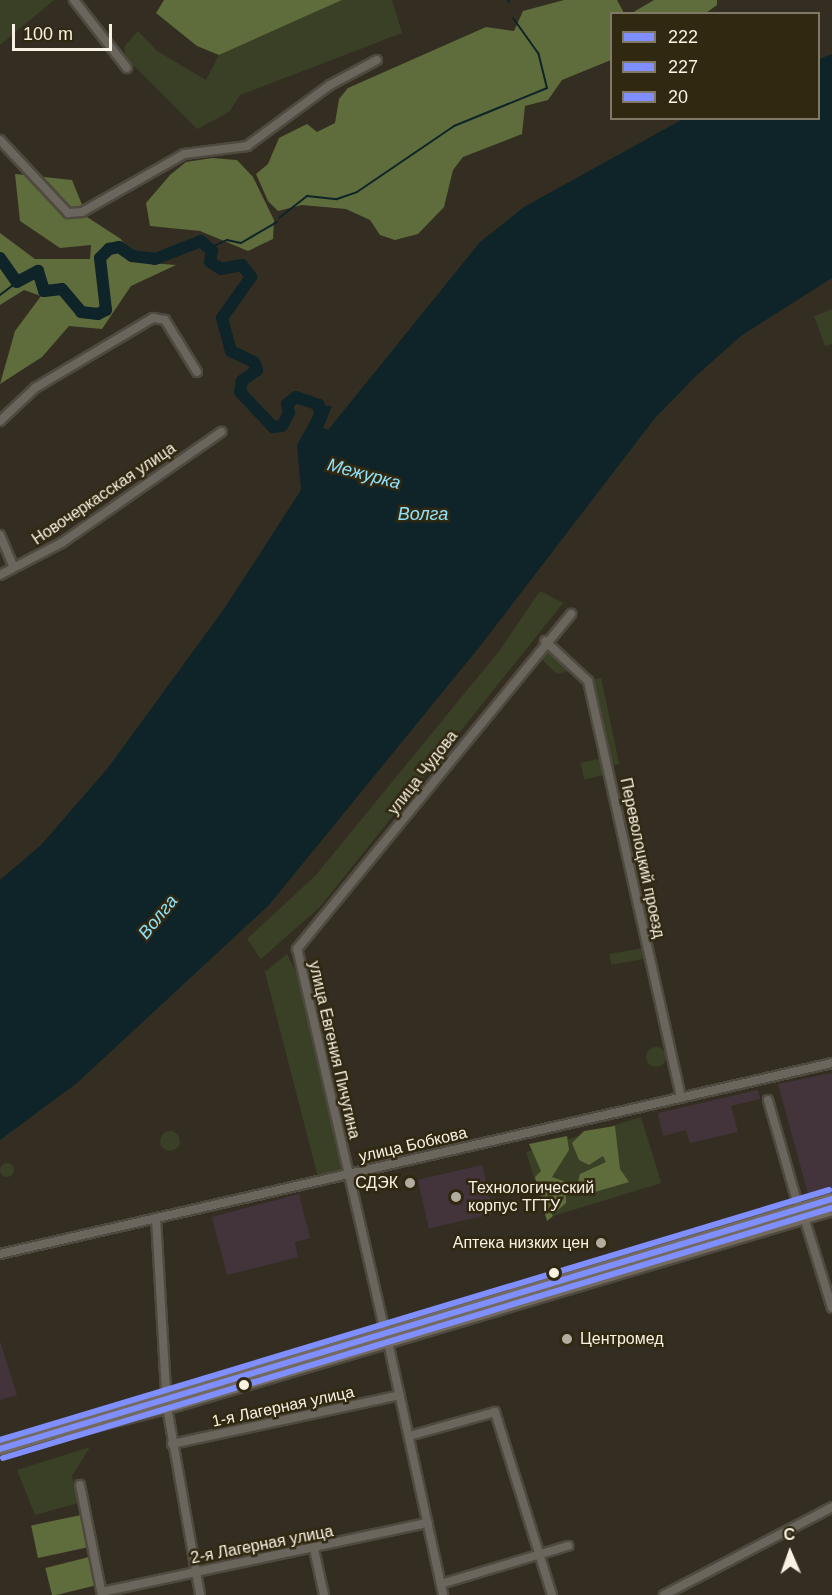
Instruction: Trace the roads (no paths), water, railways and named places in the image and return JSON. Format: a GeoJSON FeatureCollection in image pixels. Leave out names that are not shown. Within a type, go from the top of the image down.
{"type":"FeatureCollection","features":[{"type":"Feature","properties":{"kind":"main road"},"geometry":{"type":"LineString","coordinates":[[0,1449],[166,1402],[803,1211],[832,1199]]}},
{"type":"Feature","properties":{"kind":"main road"},"geometry":{"type":"LineString","coordinates":[[803,1211],[832,1209]]}},
{"type":"Feature","properties":{"kind":"street"},"geometry":{"type":"LineString","coordinates":[[74,0],[90,27],[127,68]]}},
{"type":"Feature","properties":{"kind":"street"},"geometry":{"type":"LineString","coordinates":[[0,140],[68,213],[94,208],[184,154],[247,146],[330,85],[377,60]]}},
{"type":"Feature","properties":{"kind":"street"},"geometry":{"type":"LineString","coordinates":[[0,421],[35,388],[160,316],[197,372]]}},
{"type":"Feature","properties":{"kind":"street","name":"Новочеркасская улица"},"geometry":{"type":"LineString","coordinates":[[0,575],[13,566],[63,542],[221,432]]}},
{"type":"Feature","properties":{"kind":"street"},"geometry":{"type":"LineString","coordinates":[[0,535],[13,566]]}},
{"type":"Feature","properties":{"kind":"street","name":"улица Чудова"},"geometry":{"type":"LineString","coordinates":[[297,949],[545,641],[571,614]]}},
{"type":"Feature","properties":{"kind":"street","name":"Переволоцкий проезд"},"geometry":{"type":"LineString","coordinates":[[545,641],[588,681],[681,1098]]}},
{"type":"Feature","properties":{"kind":"street","name":"улица Евгения Пичугина"},"geometry":{"type":"LineString","coordinates":[[297,949],[388,1335],[443,1595]]}},
{"type":"Feature","properties":{"kind":"street","name":"улица Бобкова"},"geometry":{"type":"LineString","coordinates":[[0,1254],[832,1063]]}},
{"type":"Feature","properties":{"kind":"street"},"geometry":{"type":"LineString","coordinates":[[768,1100],[832,1308]]}},
{"type":"Feature","properties":{"kind":"street"},"geometry":{"type":"LineString","coordinates":[[156,1218],[166,1402],[200,1595]]}},
{"type":"Feature","properties":{"kind":"street","name":"1-я Лагерная улица"},"geometry":{"type":"LineString","coordinates":[[172,1444],[400,1395]]}},
{"type":"Feature","properties":{"kind":"street"},"geometry":{"type":"LineString","coordinates":[[409,1437],[495,1412],[552,1595]]}},
{"type":"Feature","properties":{"kind":"street"},"geometry":{"type":"LineString","coordinates":[[80,1485],[102,1594]]}},
{"type":"Feature","properties":{"kind":"street"},"geometry":{"type":"LineString","coordinates":[[664,1595],[832,1507]]}},
{"type":"Feature","properties":{"kind":"street","name":"2-я Лагерная улица"},"geometry":{"type":"LineString","coordinates":[[102,1594],[428,1523]]}},
{"type":"Feature","properties":{"kind":"street"},"geometry":{"type":"LineString","coordinates":[[441,1584],[568,1546]]}},
{"type":"Feature","properties":{"kind":"street"},"geometry":{"type":"LineString","coordinates":[[314,1549],[324,1595]]}},
{"type":"Feature","properties":{"kind":"water","name":"Волга"},"geometry":{"type":"Polygon","coordinates":[[[832,54],[832,278],[741,336],[698,374],[655,418],[481,645],[269,905],[77,1083],[0,1140],[0,880],[41,845],[107,769],[224,609],[301,490],[297,445],[319,405],[332,406],[323,428],[328,430],[480,242],[524,207],[681,120],[820,120],[820,59],[832,54]]]}},
{"type":"Feature","properties":{"kind":"waterway"},"geometry":{"type":"LineString","coordinates":[[279,218],[307,196],[337,199],[357,192],[454,126],[547,88],[538,53],[513,18]]}},
{"type":"Feature","properties":{"kind":"waterway"},"geometry":{"type":"LineString","coordinates":[[209,248],[227,240],[241,243],[277,222]]}},
{"type":"Feature","properties":{"kind":"waterway","name":"Межурка"},"geometry":{"type":"LineString","coordinates":[[0,258],[17,282],[38,271],[44,291],[62,289],[81,312],[98,314],[106,310],[100,258],[109,249],[119,247],[132,256],[155,259],[201,241],[212,251],[210,262],[221,269],[242,265],[251,277],[222,318],[231,351],[254,362],[257,370],[242,381],[240,392],[273,427],[282,426],[289,413],[287,404],[296,397],[319,405],[320,420]]}},
{"type":"Feature","properties":{"kind":"waterway"},"geometry":{"type":"LineString","coordinates":[[0,295],[17,282]]}},
{"type":"Feature","properties":{"kind":"place","name":"СДЭК"},"geometry":{"type":"Point","coordinates":[410,1183]}},
{"type":"Feature","properties":{"kind":"place","name":"Технологический корпус ТГТУ"},"geometry":{"type":"Point","coordinates":[456,1197]}},
{"type":"Feature","properties":{"kind":"place","name":"Аптека низких цен"},"geometry":{"type":"Point","coordinates":[601,1243]}},
{"type":"Feature","properties":{"kind":"place","name":"Центромед"},"geometry":{"type":"Point","coordinates":[567,1339]}}]}
